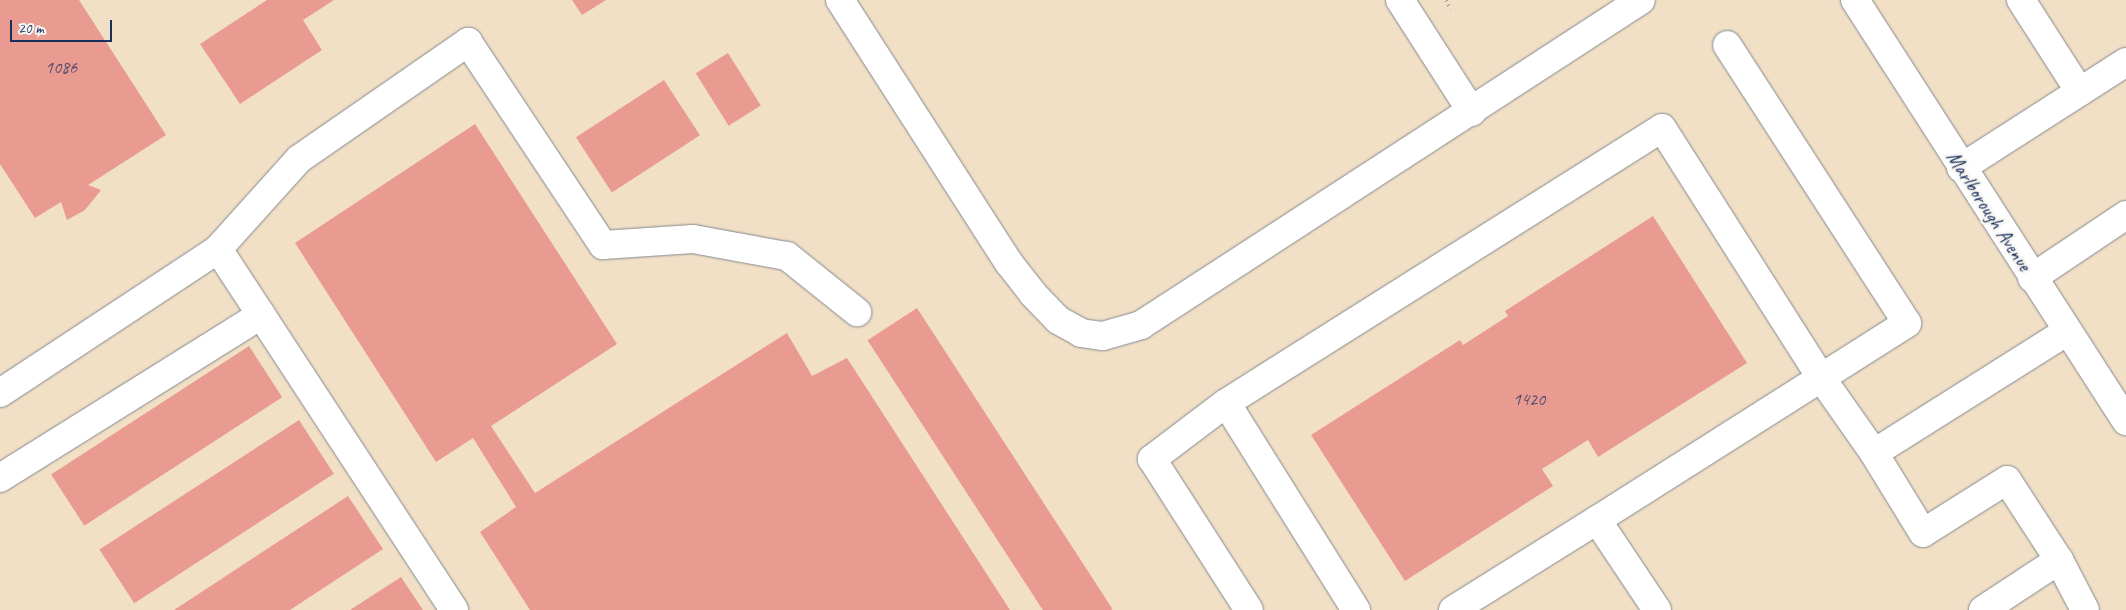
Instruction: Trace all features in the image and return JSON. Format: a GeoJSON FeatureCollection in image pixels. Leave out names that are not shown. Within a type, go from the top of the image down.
{"type":"FeatureCollection","features":[{"type":"Feature","properties":{"kind":"street"},"geometry":{"type":"LineString","coordinates":[[840,0],[1010,263],[1058,320],[1081,333],[1103,336],[1140,325],[1472,112],[1641,0]]}},
{"type":"Feature","properties":{"kind":"street"},"geometry":{"type":"LineString","coordinates":[[1400,0],[1472,112]]}},
{"type":"Feature","properties":{"kind":"street","name":"Marlborough Avenue"},"geometry":{"type":"LineString","coordinates":[[1855,0],[1961,168],[2126,421]]}},
{"type":"Feature","properties":{"kind":"street"},"geometry":{"type":"LineString","coordinates":[[2021,0],[2080,92]]}},
{"type":"Feature","properties":{"kind":"street"},"geometry":{"type":"LineString","coordinates":[[0,393],[218,249],[299,159],[468,42],[604,245],[693,239],[787,256],[856,312]]}},
{"type":"Feature","properties":{"kind":"street"},"geometry":{"type":"LineString","coordinates":[[1454,610],[1822,380],[1907,323],[1727,45]]}},
{"type":"Feature","properties":{"kind":"street"},"geometry":{"type":"LineString","coordinates":[[1961,168],[2126,62]]}},
{"type":"Feature","properties":{"kind":"street"},"geometry":{"type":"LineString","coordinates":[[1248,610],[1152,459],[1226,403],[1662,128],[1822,380],[1874,453],[1923,533],[2007,480],[2059,560],[2085,610]]}},
{"type":"Feature","properties":{"kind":"street"},"geometry":{"type":"LineString","coordinates":[[2032,278],[2126,215]]}},
{"type":"Feature","properties":{"kind":"street"},"geometry":{"type":"LineString","coordinates":[[218,249],[454,610]]}},
{"type":"Feature","properties":{"kind":"street"},"geometry":{"type":"LineString","coordinates":[[0,478],[261,315]]}},
{"type":"Feature","properties":{"kind":"street"},"geometry":{"type":"LineString","coordinates":[[1874,453],[2068,331]]}},
{"type":"Feature","properties":{"kind":"street"},"geometry":{"type":"LineString","coordinates":[[1226,403],[1356,610]]}},
{"type":"Feature","properties":{"kind":"street"},"geometry":{"type":"LineString","coordinates":[[1597,520],[1657,610]]}},
{"type":"Feature","properties":{"kind":"street"},"geometry":{"type":"LineString","coordinates":[[1983,610],[2059,560]]}},
{"type":"Feature","properties":{"kind":"path"},"geometry":{"type":"LineString","coordinates":[[1446,0],[1452,9]]}},
{"type":"Feature","properties":{"kind":"building"},"geometry":{"type":"Polygon","coordinates":[[[0,0],[79,0],[166,135],[88,185],[101,190],[85,210],[67,220],[61,202],[35,218],[0,164],[0,0]]]}},
{"type":"Feature","properties":{"kind":"building"},"geometry":{"type":"Polygon","coordinates":[[[267,0],[334,0],[303,20],[322,50],[240,104],[200,44],[267,0]]]}},
{"type":"Feature","properties":{"kind":"building"},"geometry":{"type":"Polygon","coordinates":[[[572,0],[606,0],[582,15],[572,0]]]}},
{"type":"Feature","properties":{"kind":"building"},"geometry":{"type":"Polygon","coordinates":[[[728,53],[761,106],[729,126],[696,73],[728,53]]]}},
{"type":"Feature","properties":{"kind":"building"},"geometry":{"type":"Polygon","coordinates":[[[664,80],[700,135],[612,193],[576,137],[664,80]]]}},
{"type":"Feature","properties":{"kind":"building"},"geometry":{"type":"Polygon","coordinates":[[[475,124],[617,344],[491,426],[535,493],[787,333],[812,376],[847,358],[1010,610],[530,610],[480,532],[516,507],[473,438],[436,462],[295,243],[475,124]]]}},
{"type":"Feature","properties":{"kind":"building"},"geometry":{"type":"Polygon","coordinates":[[[1653,216],[1747,363],[1598,457],[1588,440],[1542,469],[1553,486],[1405,581],[1311,435],[1460,340],[1463,345],[1508,316],[1505,311],[1653,216]]]}},
{"type":"Feature","properties":{"kind":"building"},"geometry":{"type":"Polygon","coordinates":[[[917,308],[1113,609],[1043,610],[868,340],[917,308]]]}},
{"type":"Feature","properties":{"kind":"building"},"geometry":{"type":"Polygon","coordinates":[[[249,346],[282,397],[84,526],[51,475],[249,346]]]}},
{"type":"Feature","properties":{"kind":"building"},"geometry":{"type":"Polygon","coordinates":[[[299,420],[334,474],[134,603],[99,550],[299,420]]]}},
{"type":"Feature","properties":{"kind":"building"},"geometry":{"type":"Polygon","coordinates":[[[348,496],[383,549],[290,610],[174,610],[348,496]]]}},
{"type":"Feature","properties":{"kind":"building"},"geometry":{"type":"Polygon","coordinates":[[[401,577],[423,610],[350,610],[401,577]]]}}]}
